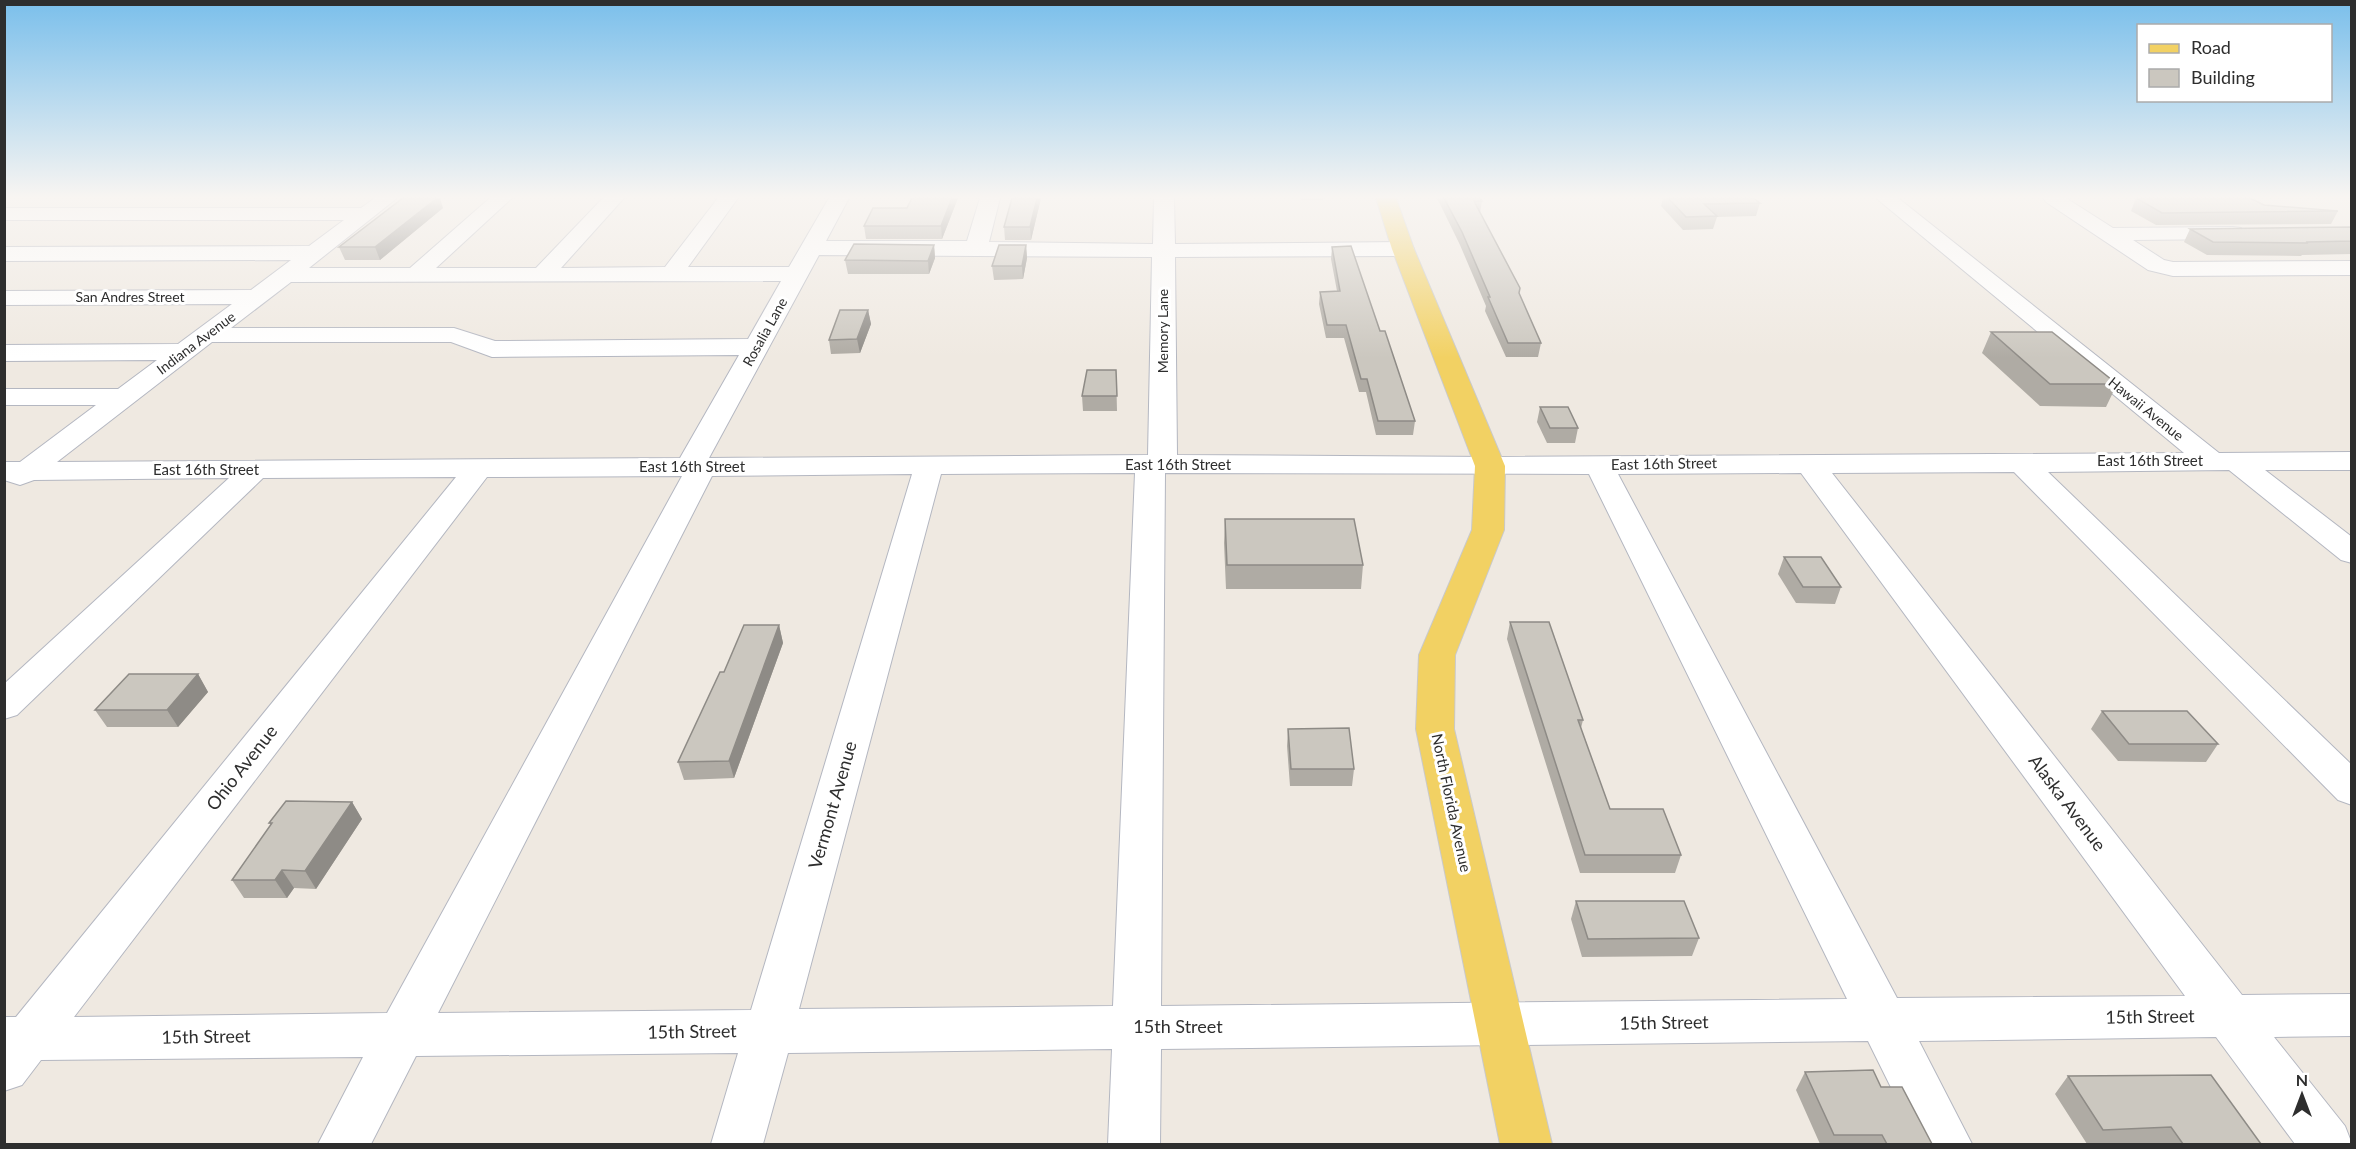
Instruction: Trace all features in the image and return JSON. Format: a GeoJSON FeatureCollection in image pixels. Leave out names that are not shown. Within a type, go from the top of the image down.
{"type":"FeatureCollection","features":[{"type":"Feature","properties":{"kind":"main road","name":"North Florida Avenue"},"geometry":{"type":"LineString","coordinates":[[1404,252],[1490,466],[1488,530],[1437,655],[1435,729],[1498,1025],[1526,1144]]}},
{"type":"Feature","properties":{"kind":"street"},"geometry":{"type":"LineString","coordinates":[[415,275],[441,252]]}},
{"type":"Feature","properties":{"kind":"street"},"geometry":{"type":"LineString","coordinates":[[542,275],[564,252]]}},
{"type":"Feature","properties":{"kind":"street"},"geometry":{"type":"LineString","coordinates":[[671,274],[688,252]]}},
{"type":"Feature","properties":{"kind":"street","name":"Rosalia Lane"},"geometry":{"type":"LineString","coordinates":[[344,1144],[404,1035],[757,347],[810,252]]}},
{"type":"Feature","properties":{"kind":"street","name":"Memory Lane"},"geometry":{"type":"LineString","coordinates":[[1134,1144],[1163,252]]}},
{"type":"Feature","properties":{"kind":"street","name":"Hawaii Avenue"},"geometry":{"type":"LineString","coordinates":[[1955,252],[2224,461],[2352,553]]}},
{"type":"Feature","properties":{"kind":"street"},"geometry":{"type":"LineString","coordinates":[[2135,252],[2156,265],[2173,268],[2352,268]]}},
{"type":"Feature","properties":{"kind":"street"},"geometry":{"type":"LineString","coordinates":[[4,254],[314,253]]}},
{"type":"Feature","properties":{"kind":"street","name":"Indiana Avenue"},"geometry":{"type":"LineString","coordinates":[[12,477],[124,397],[314,253]]}},
{"type":"Feature","properties":{"kind":"street"},"geometry":{"type":"LineString","coordinates":[[284,275],[796,274]]}},
{"type":"Feature","properties":{"kind":"street","name":"San Andres Street"},"geometry":{"type":"LineString","coordinates":[[4,298],[256,297]]}},
{"type":"Feature","properties":{"kind":"street"},"geometry":{"type":"LineString","coordinates":[[205,335],[454,335],[492,349],[757,347]]}},
{"type":"Feature","properties":{"kind":"street"},"geometry":{"type":"LineString","coordinates":[[4,353],[183,352]]}},
{"type":"Feature","properties":{"kind":"street"},"geometry":{"type":"LineString","coordinates":[[4,397],[124,397]]}},
{"type":"Feature","properties":{"kind":"street","name":"East 16th Street"},"geometry":{"type":"LineString","coordinates":[[12,477],[255,470],[696,466],[1156,464],[1490,466],[2352,461]]}},
{"type":"Feature","properties":{"kind":"street"},"geometry":{"type":"LineString","coordinates":[[2021,462],[2352,790]]}},
{"type":"Feature","properties":{"kind":"street","name":"Alaska Avenue"},"geometry":{"type":"LineString","coordinates":[[1809,463],[2326,1144]]}},
{"type":"Feature","properties":{"kind":"street"},"geometry":{"type":"LineString","coordinates":[[1599,465],[1946,1144]]}},
{"type":"Feature","properties":{"kind":"street","name":"Vermont Avenue"},"geometry":{"type":"LineString","coordinates":[[737,1144],[929,466]]}},
{"type":"Feature","properties":{"kind":"street","name":"Ohio Avenue"},"geometry":{"type":"LineString","coordinates":[[12,1049],[479,468]]}},
{"type":"Feature","properties":{"kind":"street"},"geometry":{"type":"LineString","coordinates":[[4,706],[255,470]]}},
{"type":"Feature","properties":{"kind":"street","name":"15th Street"},"geometry":{"type":"LineString","coordinates":[[12,1049],[404,1035],[2352,1016]]}},
{"type":"Feature","properties":{"kind":"building"},"geometry":{"type":"Polygon","coordinates":[[[850,252],[932,252],[928,261],[845,260],[850,252]]]}},
{"type":"Feature","properties":{"kind":"building"},"geometry":{"type":"Polygon","coordinates":[[[997,252],[1025,252],[1022,266],[992,266],[997,252]]]}},
{"type":"Feature","properties":{"kind":"building"},"geometry":{"type":"Polygon","coordinates":[[[1333,252],[1353,252],[1380,331],[1385,331],[1415,421],[1378,421],[1367,379],[1361,379],[1346,325],[1327,325],[1320,292],[1340,291],[1333,252]]]}},
{"type":"Feature","properties":{"kind":"building"},"geometry":{"type":"Polygon","coordinates":[[[1470,252],[1501,252],[1520,288],[1519,293],[1541,343],[1508,343],[1488,297],[1490,297],[1470,252]]]}},
{"type":"Feature","properties":{"kind":"building"},"geometry":{"type":"Polygon","coordinates":[[[840,310],[868,310],[857,339],[829,340],[840,310]]]}},
{"type":"Feature","properties":{"kind":"building"},"geometry":{"type":"Polygon","coordinates":[[[1991,332],[2052,332],[2117,384],[2050,384],[1991,332]]]}},
{"type":"Feature","properties":{"kind":"building"},"geometry":{"type":"Polygon","coordinates":[[[1087,370],[1116,370],[1117,396],[1082,396],[1087,370]]]}},
{"type":"Feature","properties":{"kind":"building"},"geometry":{"type":"Polygon","coordinates":[[[1540,407],[1568,407],[1578,428],[1550,428],[1540,407]]]}},
{"type":"Feature","properties":{"kind":"building"},"geometry":{"type":"Polygon","coordinates":[[[1225,519],[1354,519],[1363,565],[1227,565],[1225,519]]]}},
{"type":"Feature","properties":{"kind":"building"},"geometry":{"type":"Polygon","coordinates":[[[1784,557],[1821,557],[1841,587],[1803,587],[1784,557]]]}},
{"type":"Feature","properties":{"kind":"building"},"geometry":{"type":"Polygon","coordinates":[[[1510,622],[1549,622],[1583,720],[1578,720],[1610,809],[1663,809],[1681,855],[1585,855],[1510,622]]]}},
{"type":"Feature","properties":{"kind":"building"},"geometry":{"type":"Polygon","coordinates":[[[744,625],[779,625],[729,761],[678,762],[720,672],[724,672],[744,625]]]}},
{"type":"Feature","properties":{"kind":"building"},"geometry":{"type":"Polygon","coordinates":[[[129,674],[198,674],[167,710],[95,710],[129,674]]]}},
{"type":"Feature","properties":{"kind":"building"},"geometry":{"type":"Polygon","coordinates":[[[2102,711],[2187,711],[2218,744],[2129,744],[2102,711]]]}},
{"type":"Feature","properties":{"kind":"building"},"geometry":{"type":"Polygon","coordinates":[[[1349,728],[1354,769],[1291,769],[1288,729],[1349,728]]]}},
{"type":"Feature","properties":{"kind":"building"},"geometry":{"type":"Polygon","coordinates":[[[286,801],[352,802],[305,871],[282,870],[275,880],[232,880],[272,823],[269,823],[286,801]]]}},
{"type":"Feature","properties":{"kind":"building"},"geometry":{"type":"Polygon","coordinates":[[[1576,901],[1684,901],[1699,938],[1588,939],[1576,901]]]}},
{"type":"Feature","properties":{"kind":"building"},"geometry":{"type":"Polygon","coordinates":[[[1873,1070],[1881,1087],[1902,1087],[1932,1144],[1887,1144],[1882,1135],[1834,1135],[1805,1072],[1873,1070]]]}},
{"type":"Feature","properties":{"kind":"building"},"geometry":{"type":"Polygon","coordinates":[[[2211,1075],[2261,1144],[2183,1144],[2171,1127],[2103,1130],[2068,1076],[2211,1075]]]}}]}
